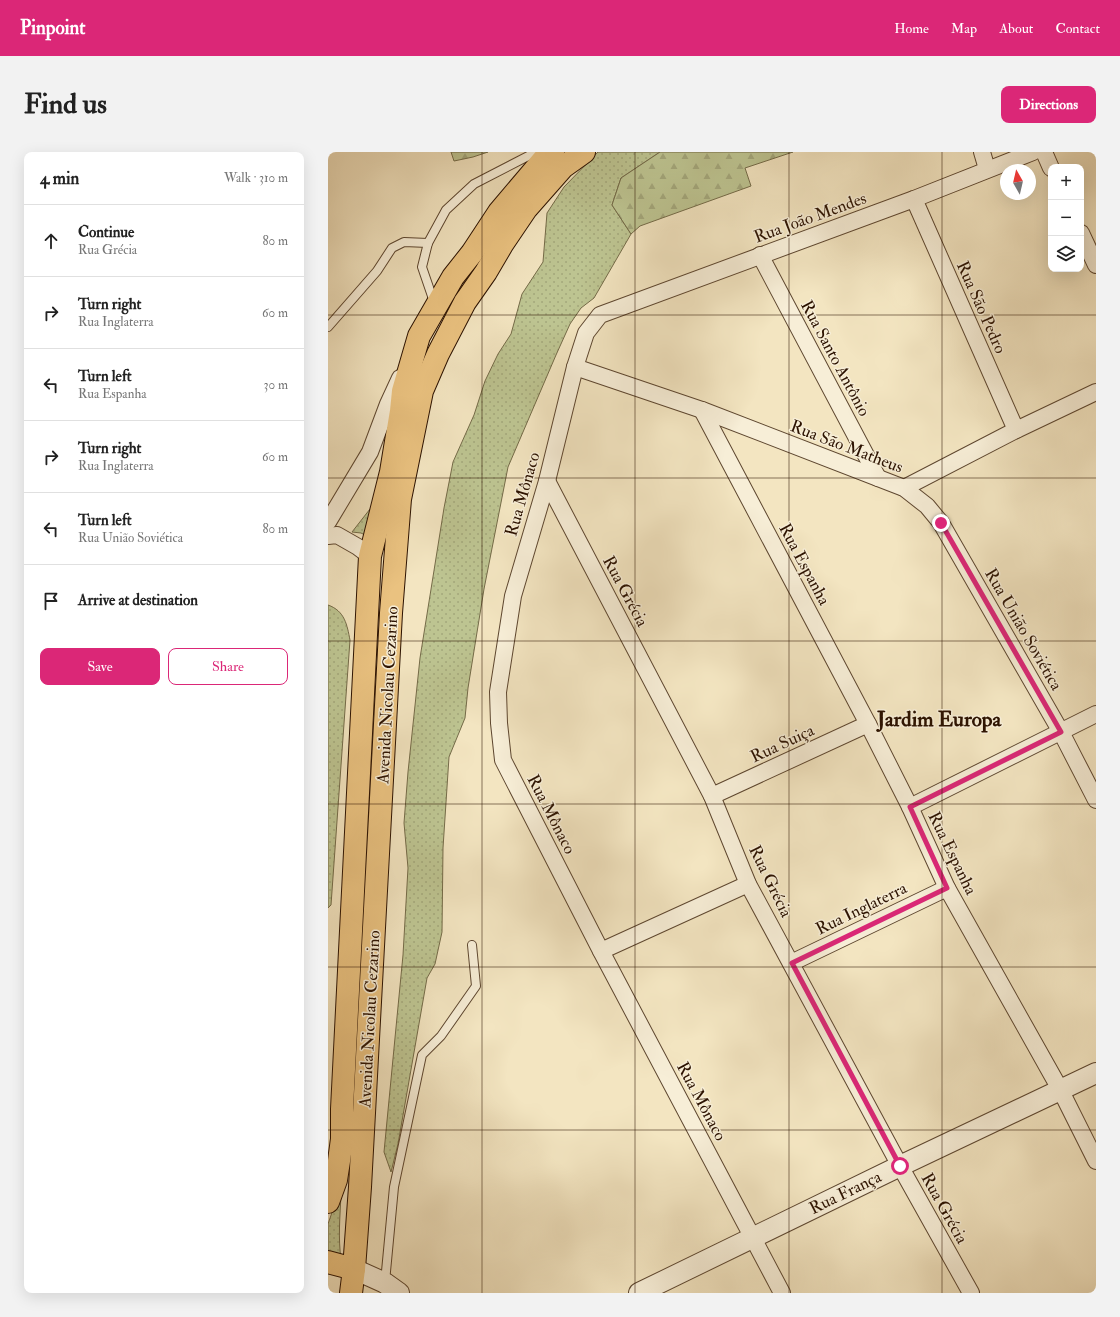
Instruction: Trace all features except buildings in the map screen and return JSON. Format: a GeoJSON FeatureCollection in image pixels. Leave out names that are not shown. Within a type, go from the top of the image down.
{"type":"FeatureCollection","features":[{"type":"Feature","properties":{"kind":"main road","name":"Avenida Nicolau Cezarino"},"geometry":{"type":"LineString","coordinates":[[328,1202],[336,1180],[342,1138],[342,1109],[370,556],[391,472],[404,391],[420,336],[453,278],[472,253],[499,212],[544,159],[553,152]]}},
{"type":"Feature","properties":{"kind":"main road","name":"Avenida Nicolau Cezarino"},"geometry":{"type":"LineString","coordinates":[[351,1293],[360,1187],[391,613],[400,499],[412,436],[422,391],[438,354],[464,302],[486,272],[526,209],[563,167],[584,152]]}},
{"type":"Feature","properties":{"kind":"main road"},"geometry":{"type":"LineString","coordinates":[[328,1262],[354,1269]]}},
{"type":"Feature","properties":{"kind":"street"},"geometry":{"type":"LineString","coordinates":[[982,152],[987,169]]}},
{"type":"Feature","properties":{"kind":"street","name":"Rua João Mendes"},"geometry":{"type":"LineString","coordinates":[[600,315],[914,199],[1033,152]]}},
{"type":"Feature","properties":{"kind":"street"},"geometry":{"type":"LineString","coordinates":[[1044,152],[1049,164]]}},
{"type":"Feature","properties":{"kind":"street","name":"Rua São Pedro"},"geometry":{"type":"LineString","coordinates":[[914,199],[1016,430]]}},
{"type":"Feature","properties":{"kind":"street"},"geometry":{"type":"LineString","coordinates":[[1082,236],[1096,265]]}},
{"type":"Feature","properties":{"kind":"street","name":"Rua Santo Antônio"},"geometry":{"type":"LineString","coordinates":[[760,255],[878,478]]}},
{"type":"Feature","properties":{"kind":"street","name":"Rua Mônaco"},"geometry":{"type":"LineString","coordinates":[[600,315],[586,333],[575,367],[547,480],[513,596],[498,692],[499,723],[503,760],[601,951],[782,1293]]}},
{"type":"Feature","properties":{"kind":"street"},"geometry":{"type":"LineString","coordinates":[[328,522],[370,452],[388,404],[420,336]]}},
{"type":"Feature","properties":{"kind":"street","name":"Rua São Matheus"},"geometry":{"type":"LineString","coordinates":[[575,367],[702,410],[904,488],[1016,430],[1096,394]]}},
{"type":"Feature","properties":{"kind":"street","name":"Rua Espanha"},"geometry":{"type":"LineString","coordinates":[[702,410],[868,724],[910,807],[947,888],[1061,1091],[1096,1161]]}},
{"type":"Feature","properties":{"kind":"street","name":"Rua Grécia"},"geometry":{"type":"LineString","coordinates":[[547,480],[712,796],[748,884],[792,963],[900,1166],[971,1293]]}},
{"type":"Feature","properties":{"kind":"street","name":"Rua União Soviética"},"geometry":{"type":"LineString","coordinates":[[904,488],[927,506],[941,523],[1061,732],[1096,800]]}},
{"type":"Feature","properties":{"kind":"street"},"geometry":{"type":"LineString","coordinates":[[328,536],[337,535],[370,556]]}},
{"type":"Feature","properties":{"kind":"street"},"geometry":{"type":"LineString","coordinates":[[910,807],[1096,714]]}},
{"type":"Feature","properties":{"kind":"street","name":"Rua Suiça"},"geometry":{"type":"LineString","coordinates":[[712,796],[868,724]]}},
{"type":"Feature","properties":{"kind":"street"},"geometry":{"type":"LineString","coordinates":[[601,951],[748,884]]}},
{"type":"Feature","properties":{"kind":"street","name":"Rua Inglaterra"},"geometry":{"type":"LineString","coordinates":[[792,963],[947,888]]}},
{"type":"Feature","properties":{"kind":"street","name":"Rua França"},"geometry":{"type":"LineString","coordinates":[[639,1293],[900,1166],[1096,1074]]}},
{"type":"Feature","properties":{"kind":"street"},"geometry":{"type":"LineString","coordinates":[[354,1269],[392,1288]]}},
{"type":"Feature","properties":{"kind":"lane"},"geometry":{"type":"LineString","coordinates":[[436,306],[422,267],[428,243],[446,210],[474,184],[536,152]]}},
{"type":"Feature","properties":{"kind":"lane"},"geometry":{"type":"LineString","coordinates":[[328,327],[377,271],[392,248],[404,242],[428,243]]}},
{"type":"Feature","properties":{"kind":"lane"},"geometry":{"type":"LineString","coordinates":[[392,1288],[394,1187],[422,1055],[441,1036],[476,986],[472,945]]}},
{"type":"Feature","properties":{"kind":"green space"},"geometry":{"type":"Polygon","coordinates":[[[451,152],[488,152],[454,161],[451,152]]]}},
{"type":"Feature","properties":{"kind":"green space"},"geometry":{"type":"Polygon","coordinates":[[[598,152],[660,152],[621,178],[612,205],[631,234],[594,298],[581,308],[570,324],[508,467],[484,589],[468,688],[465,718],[449,757],[443,848],[442,932],[435,964],[427,978],[398,1144],[391,1172],[384,1152],[403,955],[408,868],[404,823],[408,772],[420,658],[444,508],[453,462],[474,415],[485,381],[498,354],[511,334],[522,294],[543,262],[547,213],[564,187],[598,152]]]}},
{"type":"Feature","properties":{"kind":"green space"},"geometry":{"type":"Polygon","coordinates":[[[660,152],[793,152],[745,168],[751,186],[640,226],[631,234],[612,205],[621,178],[660,152]]]}},
{"type":"Feature","properties":{"kind":"green space"},"geometry":{"type":"Polygon","coordinates":[[[370,509],[369,537],[361,533],[352,532],[370,509]]]}},
{"type":"Feature","properties":{"kind":"green space"},"geometry":{"type":"Polygon","coordinates":[[[328,605],[342,615],[350,640],[331,905],[328,908],[328,605]]]}},
{"type":"Feature","properties":{"kind":"green space"},"geometry":{"type":"Polygon","coordinates":[[[338,1195],[341,1195],[339,1235],[341,1259],[328,1254],[328,1224],[338,1195]]]}},
{"type":"Feature","properties":{"kind":"district","name":"Jardim Europa"},"geometry":{"type":"Point","coordinates":[939,719]}},
{"type":"Feature","properties":{"kind":"route"},"geometry":{"type":"LineString","coordinates":[[900,1166],[792,963],[947,888],[910,807],[1061,732],[941,523]]}}]}
